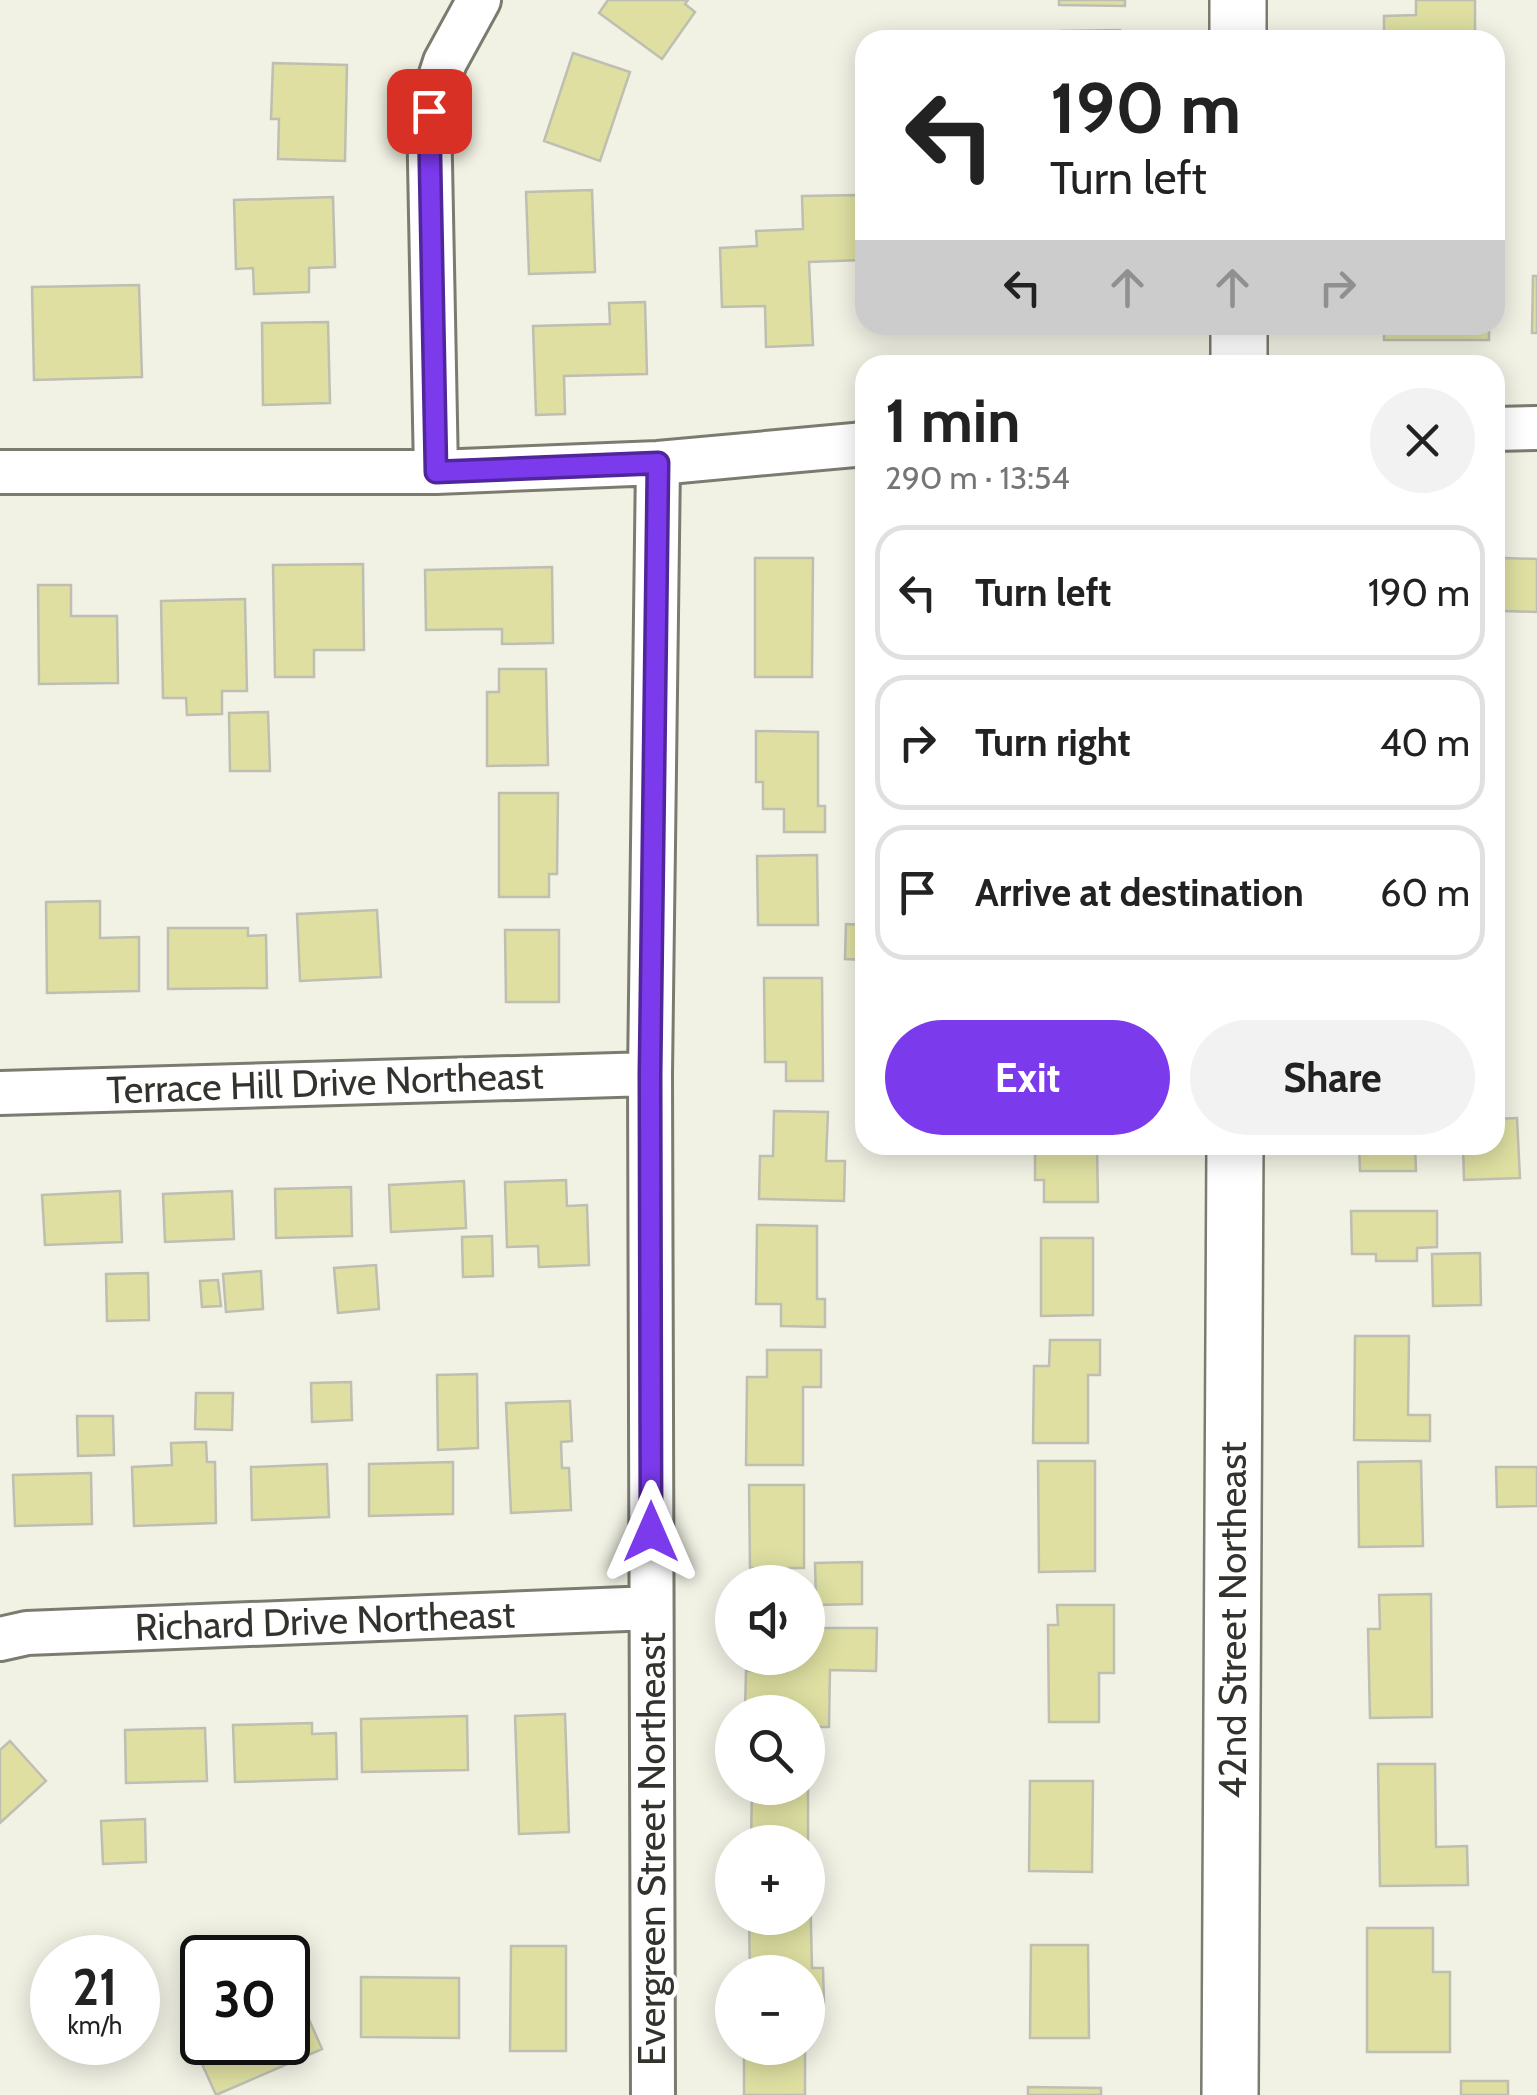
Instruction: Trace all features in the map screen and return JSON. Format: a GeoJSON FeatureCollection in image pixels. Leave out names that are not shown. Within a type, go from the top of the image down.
{"type":"FeatureCollection","features":[{"type":"Feature","properties":{"kind":"main road"},"geometry":{"type":"LineString","coordinates":[[1238,0],[1238,30]]}},
{"type":"Feature","properties":{"kind":"main road","name":"42nd Street Northeast"},"geometry":{"type":"LineString","coordinates":[[1230,2095],[1235,1155]]}},
{"type":"Feature","properties":{"kind":"street"},"geometry":{"type":"LineString","coordinates":[[436,472],[429,111],[445,62],[480,0]]}},
{"type":"Feature","properties":{"kind":"street"},"geometry":{"type":"LineString","coordinates":[[1505,429],[1537,428]]}},
{"type":"Feature","properties":{"kind":"street"},"geometry":{"type":"LineString","coordinates":[[0,472],[436,472],[658,463],[855,445]]}},
{"type":"Feature","properties":{"kind":"street","name":"Evergreen Street Northeast"},"geometry":{"type":"LineString","coordinates":[[653,2095],[650,1074],[658,463]]}},
{"type":"Feature","properties":{"kind":"street","name":"Terrace Hill Drive Northeast"},"geometry":{"type":"LineString","coordinates":[[0,1092],[650,1074]]}},
{"type":"Feature","properties":{"kind":"street","name":"Richard Drive Northeast"},"geometry":{"type":"LineString","coordinates":[[0,1639],[27,1633],[651,1608]]}},
{"type":"Feature","properties":{"kind":"building"},"geometry":{"type":"Polygon","coordinates":[[[608,0],[688,0],[685,4],[695,12],[662,59],[599,13],[608,0]]]}},
{"type":"Feature","properties":{"kind":"building"},"geometry":{"type":"Polygon","coordinates":[[[1059,0],[1125,0],[1125,6],[1059,5],[1059,0]]]}},
{"type":"Feature","properties":{"kind":"building"},"geometry":{"type":"Polygon","coordinates":[[[1416,0],[1475,0],[1475,30],[1384,30],[1384,16],[1416,15],[1416,0]]]}},
{"type":"Feature","properties":{"kind":"building"},"geometry":{"type":"Polygon","coordinates":[[[573,53],[630,72],[600,161],[544,141],[573,53]]]}},
{"type":"Feature","properties":{"kind":"building"},"geometry":{"type":"Polygon","coordinates":[[[273,63],[347,65],[345,161],[278,159],[279,119],[271,119],[273,63]]]}},
{"type":"Feature","properties":{"kind":"building"},"geometry":{"type":"Polygon","coordinates":[[[592,190],[595,272],[529,274],[526,192],[592,190]]]}},
{"type":"Feature","properties":{"kind":"building"},"geometry":{"type":"Polygon","coordinates":[[[855,195],[855,260],[809,262],[813,345],[766,347],[765,306],[722,307],[720,248],[757,246],[756,231],[803,229],[802,196],[855,195]]]}},
{"type":"Feature","properties":{"kind":"building"},"geometry":{"type":"Polygon","coordinates":[[[333,197],[335,267],[309,268],[309,292],[254,294],[253,268],[236,269],[234,200],[333,197]]]}},
{"type":"Feature","properties":{"kind":"building"},"geometry":{"type":"Polygon","coordinates":[[[1533,276],[1537,276],[1537,333],[1532,333],[1533,276]]]}},
{"type":"Feature","properties":{"kind":"building"},"geometry":{"type":"Polygon","coordinates":[[[139,285],[142,377],[34,380],[32,287],[139,285]]]}},
{"type":"Feature","properties":{"kind":"building"},"geometry":{"type":"Polygon","coordinates":[[[645,302],[647,374],[564,376],[565,414],[536,415],[533,326],[610,324],[609,303],[645,302]]]}},
{"type":"Feature","properties":{"kind":"building"},"geometry":{"type":"Polygon","coordinates":[[[328,322],[330,403],[263,405],[262,323],[328,322]]]}},
{"type":"Feature","properties":{"kind":"building"},"geometry":{"type":"Polygon","coordinates":[[[1384,335],[1489,335],[1489,340],[1384,340],[1384,335]]]}},
{"type":"Feature","properties":{"kind":"building"},"geometry":{"type":"Polygon","coordinates":[[[755,558],[813,558],[812,677],[755,677],[755,558]]]}},
{"type":"Feature","properties":{"kind":"building"},"geometry":{"type":"Polygon","coordinates":[[[1505,558],[1537,559],[1537,612],[1505,611],[1505,558]]]}},
{"type":"Feature","properties":{"kind":"building"},"geometry":{"type":"Polygon","coordinates":[[[363,564],[364,650],[314,650],[314,677],[275,677],[273,565],[363,564]]]}},
{"type":"Feature","properties":{"kind":"building"},"geometry":{"type":"Polygon","coordinates":[[[552,567],[553,643],[502,644],[502,629],[426,630],[425,570],[552,567]]]}},
{"type":"Feature","properties":{"kind":"building"},"geometry":{"type":"Polygon","coordinates":[[[38,585],[71,585],[71,616],[117,616],[118,683],[39,684],[38,585]]]}},
{"type":"Feature","properties":{"kind":"building"},"geometry":{"type":"Polygon","coordinates":[[[245,599],[247,691],[222,691],[222,714],[187,715],[186,698],[163,698],[161,601],[245,599]]]}},
{"type":"Feature","properties":{"kind":"building"},"geometry":{"type":"Polygon","coordinates":[[[499,669],[546,669],[548,765],[487,766],[487,692],[499,692],[499,669]]]}},
{"type":"Feature","properties":{"kind":"building"},"geometry":{"type":"Polygon","coordinates":[[[268,712],[270,771],[230,771],[229,713],[268,712]]]}},
{"type":"Feature","properties":{"kind":"building"},"geometry":{"type":"Polygon","coordinates":[[[756,731],[818,732],[818,806],[825,806],[825,832],[784,832],[784,809],[763,809],[763,782],[756,782],[756,731]]]}},
{"type":"Feature","properties":{"kind":"building"},"geometry":{"type":"Polygon","coordinates":[[[499,793],[558,793],[557,874],[549,874],[549,897],[499,897],[499,793]]]}},
{"type":"Feature","properties":{"kind":"building"},"geometry":{"type":"Polygon","coordinates":[[[817,855],[818,925],[758,925],[757,856],[817,855]]]}},
{"type":"Feature","properties":{"kind":"building"},"geometry":{"type":"Polygon","coordinates":[[[100,901],[100,938],[139,937],[139,991],[47,993],[46,902],[100,901]]]}},
{"type":"Feature","properties":{"kind":"building"},"geometry":{"type":"Polygon","coordinates":[[[377,910],[381,977],[300,981],[297,914],[377,910]]]}},
{"type":"Feature","properties":{"kind":"building"},"geometry":{"type":"Polygon","coordinates":[[[846,924],[855,924],[855,960],[845,959],[846,924]]]}},
{"type":"Feature","properties":{"kind":"building"},"geometry":{"type":"Polygon","coordinates":[[[168,928],[248,928],[248,936],[266,935],[267,988],[168,989],[168,928]]]}},
{"type":"Feature","properties":{"kind":"building"},"geometry":{"type":"Polygon","coordinates":[[[505,930],[559,930],[559,1002],[506,1002],[505,930]]]}},
{"type":"Feature","properties":{"kind":"building"},"geometry":{"type":"Polygon","coordinates":[[[764,978],[822,978],[823,1081],[786,1081],[786,1062],[765,1062],[764,978]]]}},
{"type":"Feature","properties":{"kind":"building"},"geometry":{"type":"Polygon","coordinates":[[[774,1111],[828,1112],[826,1161],[845,1161],[844,1201],[759,1199],[760,1156],[773,1156],[774,1111]]]}},
{"type":"Feature","properties":{"kind":"building"},"geometry":{"type":"Polygon","coordinates":[[[1517,1118],[1520,1178],[1464,1180],[1463,1155],[1505,1155],[1505,1119],[1517,1118]]]}},
{"type":"Feature","properties":{"kind":"building"},"geometry":{"type":"Polygon","coordinates":[[[1035,1155],[1097,1155],[1098,1202],[1044,1202],[1044,1180],[1035,1180],[1035,1155]]]}},
{"type":"Feature","properties":{"kind":"building"},"geometry":{"type":"Polygon","coordinates":[[[1359,1155],[1415,1155],[1416,1171],[1360,1171],[1359,1155]]]}},
{"type":"Feature","properties":{"kind":"building"},"geometry":{"type":"Polygon","coordinates":[[[566,1180],[567,1206],[587,1205],[589,1265],[539,1267],[538,1246],[507,1247],[505,1182],[566,1180]]]}},
{"type":"Feature","properties":{"kind":"building"},"geometry":{"type":"Polygon","coordinates":[[[464,1181],[466,1228],[391,1232],[389,1185],[464,1181]]]}},
{"type":"Feature","properties":{"kind":"building"},"geometry":{"type":"Polygon","coordinates":[[[351,1187],[352,1236],[276,1238],[275,1189],[351,1187]]]}},
{"type":"Feature","properties":{"kind":"building"},"geometry":{"type":"Polygon","coordinates":[[[120,1191],[122,1242],[45,1245],[42,1195],[120,1191]]]}},
{"type":"Feature","properties":{"kind":"building"},"geometry":{"type":"Polygon","coordinates":[[[232,1191],[234,1239],[165,1242],[163,1194],[232,1191]]]}},
{"type":"Feature","properties":{"kind":"building"},"geometry":{"type":"Polygon","coordinates":[[[1351,1211],[1437,1211],[1437,1247],[1417,1248],[1417,1261],[1376,1261],[1376,1254],[1352,1254],[1351,1211]]]}},
{"type":"Feature","properties":{"kind":"building"},"geometry":{"type":"Polygon","coordinates":[[[757,1225],[817,1226],[817,1299],[825,1299],[825,1327],[781,1326],[781,1304],[756,1304],[757,1225]]]}},
{"type":"Feature","properties":{"kind":"building"},"geometry":{"type":"Polygon","coordinates":[[[492,1236],[493,1276],[463,1277],[462,1237],[492,1236]]]}},
{"type":"Feature","properties":{"kind":"building"},"geometry":{"type":"Polygon","coordinates":[[[1041,1238],[1093,1238],[1093,1315],[1041,1316],[1041,1238]]]}},
{"type":"Feature","properties":{"kind":"building"},"geometry":{"type":"Polygon","coordinates":[[[1480,1253],[1481,1305],[1433,1306],[1432,1254],[1480,1253]]]}},
{"type":"Feature","properties":{"kind":"building"},"geometry":{"type":"Polygon","coordinates":[[[376,1265],[379,1309],[338,1313],[334,1268],[376,1265]]]}},
{"type":"Feature","properties":{"kind":"building"},"geometry":{"type":"Polygon","coordinates":[[[261,1271],[263,1309],[226,1312],[223,1274],[261,1271]]]}},
{"type":"Feature","properties":{"kind":"building"},"geometry":{"type":"Polygon","coordinates":[[[148,1273],[149,1320],[107,1321],[106,1274],[148,1273]]]}},
{"type":"Feature","properties":{"kind":"building"},"geometry":{"type":"Polygon","coordinates":[[[218,1280],[221,1306],[202,1307],[200,1281],[218,1280]]]}},
{"type":"Feature","properties":{"kind":"building"},"geometry":{"type":"Polygon","coordinates":[[[1355,1336],[1409,1336],[1408,1415],[1430,1415],[1430,1441],[1354,1440],[1355,1336]]]}},
{"type":"Feature","properties":{"kind":"building"},"geometry":{"type":"Polygon","coordinates":[[[1050,1340],[1100,1340],[1100,1375],[1088,1375],[1088,1443],[1033,1443],[1034,1366],[1049,1366],[1050,1340]]]}},
{"type":"Feature","properties":{"kind":"building"},"geometry":{"type":"Polygon","coordinates":[[[767,1350],[821,1350],[821,1387],[803,1387],[803,1465],[746,1465],[747,1377],[767,1377],[767,1350]]]}},
{"type":"Feature","properties":{"kind":"building"},"geometry":{"type":"Polygon","coordinates":[[[477,1374],[478,1448],[438,1450],[437,1375],[477,1374]]]}},
{"type":"Feature","properties":{"kind":"building"},"geometry":{"type":"Polygon","coordinates":[[[351,1382],[352,1420],[312,1422],[311,1383],[351,1382]]]}},
{"type":"Feature","properties":{"kind":"building"},"geometry":{"type":"Polygon","coordinates":[[[196,1393],[233,1393],[232,1430],[195,1429],[196,1393]]]}},
{"type":"Feature","properties":{"kind":"building"},"geometry":{"type":"Polygon","coordinates":[[[570,1401],[572,1441],[561,1442],[562,1468],[569,1468],[571,1510],[511,1513],[506,1403],[570,1401]]]}},
{"type":"Feature","properties":{"kind":"building"},"geometry":{"type":"Polygon","coordinates":[[[77,1416],[113,1416],[114,1455],[78,1456],[77,1416]]]}},
{"type":"Feature","properties":{"kind":"building"},"geometry":{"type":"Polygon","coordinates":[[[206,1442],[207,1462],[215,1462],[216,1523],[134,1526],[132,1467],[172,1465],[171,1443],[206,1442]]]}},
{"type":"Feature","properties":{"kind":"building"},"geometry":{"type":"Polygon","coordinates":[[[1038,1461],[1095,1461],[1095,1571],[1039,1572],[1038,1461]]]}},
{"type":"Feature","properties":{"kind":"building"},"geometry":{"type":"Polygon","coordinates":[[[1421,1461],[1423,1546],[1359,1547],[1358,1462],[1421,1461]]]}},
{"type":"Feature","properties":{"kind":"building"},"geometry":{"type":"Polygon","coordinates":[[[453,1462],[453,1514],[369,1516],[369,1464],[453,1462]]]}},
{"type":"Feature","properties":{"kind":"building"},"geometry":{"type":"Polygon","coordinates":[[[327,1464],[329,1517],[252,1520],[251,1467],[327,1464]]]}},
{"type":"Feature","properties":{"kind":"building"},"geometry":{"type":"Polygon","coordinates":[[[1496,1467],[1537,1467],[1537,1506],[1497,1507],[1496,1467]]]}},
{"type":"Feature","properties":{"kind":"building"},"geometry":{"type":"Polygon","coordinates":[[[91,1473],[92,1524],[15,1526],[13,1475],[91,1473]]]}},
{"type":"Feature","properties":{"kind":"building"},"geometry":{"type":"Polygon","coordinates":[[[749,1485],[804,1485],[804,1565],[750,1565],[749,1485]]]}},
{"type":"Feature","properties":{"kind":"building"},"geometry":{"type":"Polygon","coordinates":[[[862,1562],[862,1604],[825,1605],[825,1565],[815,1563],[862,1562]]]}},
{"type":"Feature","properties":{"kind":"building"},"geometry":{"type":"Polygon","coordinates":[[[1431,1594],[1432,1717],[1370,1718],[1368,1629],[1380,1629],[1379,1595],[1431,1594]]]}},
{"type":"Feature","properties":{"kind":"building"},"geometry":{"type":"Polygon","coordinates":[[[1057,1605],[1114,1605],[1114,1673],[1099,1673],[1099,1722],[1049,1722],[1048,1625],[1058,1625],[1057,1605]]]}},
{"type":"Feature","properties":{"kind":"building"},"geometry":{"type":"Polygon","coordinates":[[[825,1628],[877,1628],[876,1671],[830,1670],[829,1727],[825,1727],[825,1695],[745,1695],[746,1675],[825,1675],[825,1628]]]}},
{"type":"Feature","properties":{"kind":"building"},"geometry":{"type":"Polygon","coordinates":[[[565,1714],[569,1832],[519,1834],[515,1716],[565,1714]]]}},
{"type":"Feature","properties":{"kind":"building"},"geometry":{"type":"Polygon","coordinates":[[[467,1716],[468,1770],[362,1772],[361,1719],[467,1716]]]}},
{"type":"Feature","properties":{"kind":"building"},"geometry":{"type":"Polygon","coordinates":[[[312,1723],[312,1734],[336,1733],[337,1779],[235,1782],[233,1725],[312,1723]]]}},
{"type":"Feature","properties":{"kind":"building"},"geometry":{"type":"Polygon","coordinates":[[[205,1728],[207,1781],[126,1783],[125,1730],[205,1728]]]}},
{"type":"Feature","properties":{"kind":"building"},"geometry":{"type":"Polygon","coordinates":[[[10,1741],[46,1781],[0,1823],[0,1750],[10,1741]]]}},
{"type":"Feature","properties":{"kind":"building"},"geometry":{"type":"Polygon","coordinates":[[[1378,1764],[1435,1764],[1436,1847],[1467,1846],[1468,1885],[1380,1886],[1378,1764]]]}},
{"type":"Feature","properties":{"kind":"building"},"geometry":{"type":"Polygon","coordinates":[[[1030,1781],[1093,1781],[1092,1872],[1029,1871],[1030,1781]]]}},
{"type":"Feature","properties":{"kind":"building"},"geometry":{"type":"Polygon","coordinates":[[[752,1805],[808,1805],[808,1825],[751,1825],[752,1805]]]}},
{"type":"Feature","properties":{"kind":"building"},"geometry":{"type":"Polygon","coordinates":[[[145,1819],[146,1862],[103,1864],[101,1821],[145,1819]]]}},
{"type":"Feature","properties":{"kind":"building"},"geometry":{"type":"Polygon","coordinates":[[[1367,1928],[1433,1928],[1433,1972],[1450,1972],[1450,2052],[1367,2052],[1367,1928]]]}},
{"type":"Feature","properties":{"kind":"building"},"geometry":{"type":"Polygon","coordinates":[[[749,1935],[811,1935],[812,1955],[750,1955],[749,1935]]]}},
{"type":"Feature","properties":{"kind":"building"},"geometry":{"type":"Polygon","coordinates":[[[1031,1945],[1088,1945],[1089,2038],[1030,2038],[1031,1945]]]}},
{"type":"Feature","properties":{"kind":"building"},"geometry":{"type":"Polygon","coordinates":[[[511,1946],[566,1946],[566,2051],[510,2051],[511,1946]]]}},
{"type":"Feature","properties":{"kind":"building"},"geometry":{"type":"Polygon","coordinates":[[[361,1977],[459,1978],[459,2038],[361,2037],[361,1977]]]}},
{"type":"Feature","properties":{"kind":"building"},"geometry":{"type":"Polygon","coordinates":[[[310,2022],[322,2049],[310,2054],[310,2022]]]}},
{"type":"Feature","properties":{"kind":"building"},"geometry":{"type":"Polygon","coordinates":[[[203,2065],[285,2065],[216,2095],[203,2065]]]}},
{"type":"Feature","properties":{"kind":"building"},"geometry":{"type":"Polygon","coordinates":[[[744,2065],[805,2065],[805,2095],[744,2095],[744,2065]]]}},
{"type":"Feature","properties":{"kind":"building"},"geometry":{"type":"Polygon","coordinates":[[[1461,2081],[1508,2081],[1508,2095],[1461,2095],[1461,2081]]]}},
{"type":"Feature","properties":{"kind":"building"},"geometry":{"type":"Polygon","coordinates":[[[1028,2087],[1101,2088],[1101,2095],[1028,2095],[1028,2087]]]}},
{"type":"Feature","properties":{"kind":"route"},"geometry":{"type":"LineString","coordinates":[[429,111],[436,472],[658,463],[650,1074],[651,1532]]}}]}
